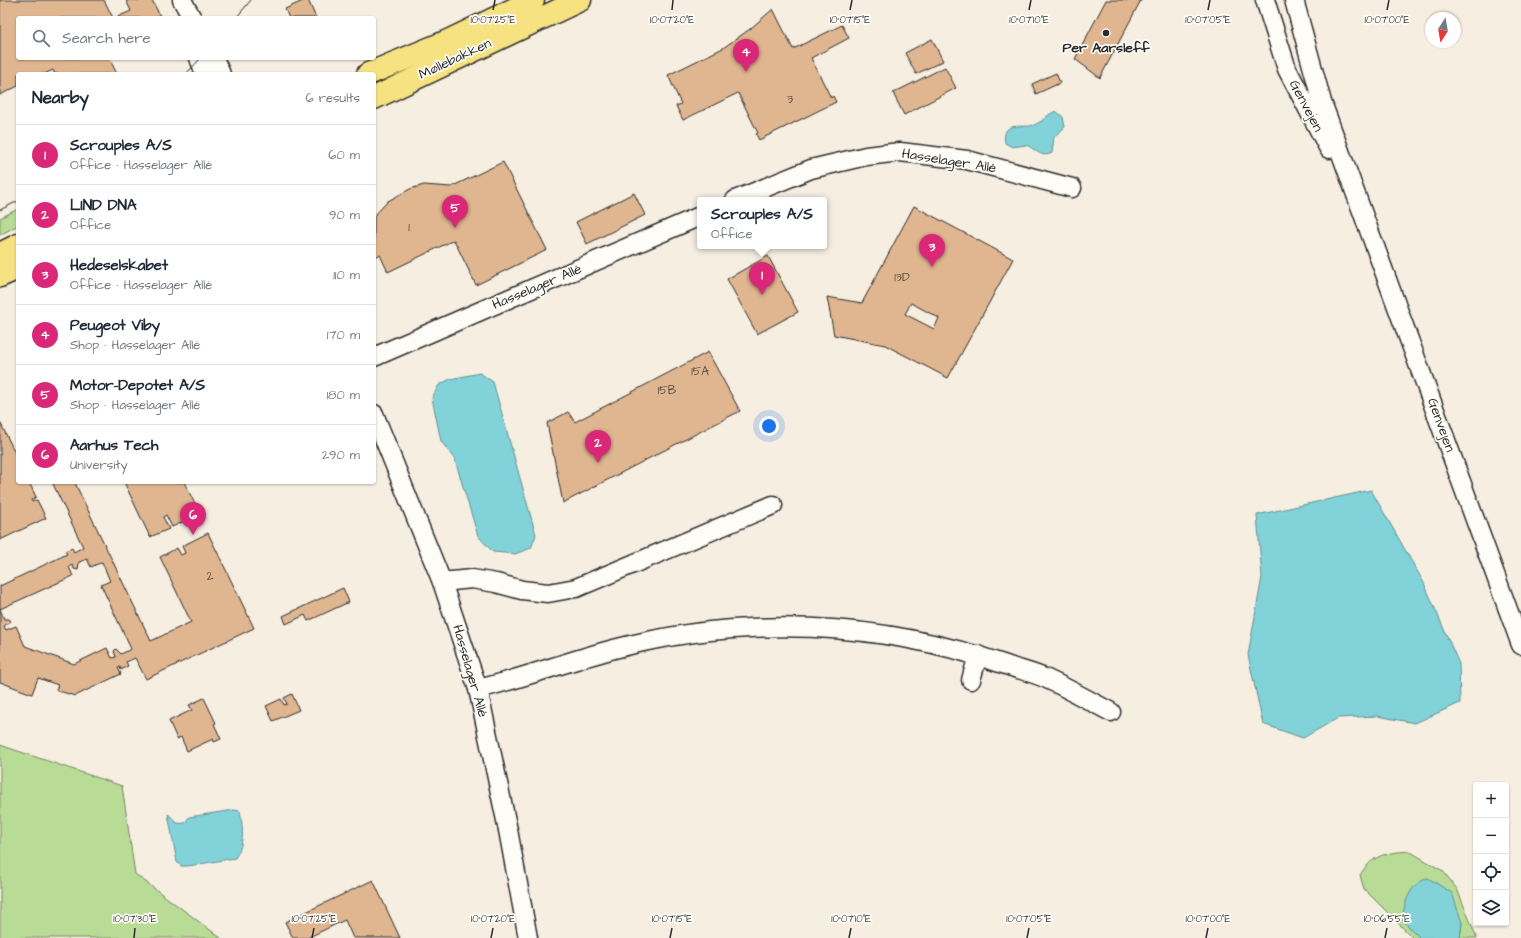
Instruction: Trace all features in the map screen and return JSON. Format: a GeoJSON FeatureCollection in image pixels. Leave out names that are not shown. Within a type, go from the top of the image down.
{"type":"FeatureCollection","features":[{"type":"Feature","properties":{"kind":"main road","name":"Møllebakken"},"geometry":{"type":"LineString","coordinates":[[373,72],[448,41],[533,0]]}},
{"type":"Feature","properties":{"kind":"main road","name":"Møllebakken"},"geometry":{"type":"LineString","coordinates":[[376,97],[580,0]]}},
{"type":"Feature","properties":{"kind":"main road"},"geometry":{"type":"LineString","coordinates":[[0,254],[16,246]]}},
{"type":"Feature","properties":{"kind":"main road"},"geometry":{"type":"LineString","coordinates":[[0,276],[16,269]]}},
{"type":"Feature","properties":{"kind":"street","name":"Genvejen"},"geometry":{"type":"LineString","coordinates":[[1265,0],[1287,68],[1359,206]]}},
{"type":"Feature","properties":{"kind":"street"},"geometry":{"type":"LineString","coordinates":[[1284,0],[1322,102]]}},
{"type":"Feature","properties":{"kind":"street","name":"Genvejen"},"geometry":{"type":"LineString","coordinates":[[1294,0],[1322,102],[1359,206],[1383,264],[1521,645]]}},
{"type":"Feature","properties":{"kind":"street"},"geometry":{"type":"LineString","coordinates":[[200,60],[204,72]]}},
{"type":"Feature","properties":{"kind":"street"},"geometry":{"type":"LineString","coordinates":[[215,60],[220,72]]}},
{"type":"Feature","properties":{"kind":"street","name":"Hasselager Allé"},"geometry":{"type":"LineString","coordinates":[[742,197],[811,169],[866,156],[900,152],[967,160],[1072,188]]}},
{"type":"Feature","properties":{"kind":"street","name":"Hasselager Allé"},"geometry":{"type":"LineString","coordinates":[[376,356],[697,217]]}},
{"type":"Feature","properties":{"kind":"street","name":"Hasselager Allé"},"geometry":{"type":"LineString","coordinates":[[376,419],[442,582],[478,689],[508,830],[528,938]]}},
{"type":"Feature","properties":{"kind":"street"},"geometry":{"type":"LineString","coordinates":[[442,582],[472,579],[496,583],[522,590],[548,593],[576,588],[773,505]]}},
{"type":"Feature","properties":{"kind":"street"},"geometry":{"type":"LineString","coordinates":[[478,689],[510,682],[614,649],[688,634],[755,627],[805,627],[865,631],[915,639],[978,655],[1046,679],[1111,712]]}},
{"type":"Feature","properties":{"kind":"street"},"geometry":{"type":"LineString","coordinates":[[971,680],[978,655]]}},
{"type":"Feature","properties":{"kind":"green space"},"geometry":{"type":"Polygon","coordinates":[[[16,210],[16,226],[0,235],[0,218],[16,210]]]}},
{"type":"Feature","properties":{"kind":"green space"},"geometry":{"type":"Polygon","coordinates":[[[0,745],[122,786],[135,874],[221,938],[0,938],[0,745]]]}},
{"type":"Feature","properties":{"kind":"green space"},"geometry":{"type":"Polygon","coordinates":[[[1409,851],[1443,871],[1457,889],[1477,938],[1460,938],[1462,923],[1403,920],[1420,938],[1413,938],[1364,889],[1360,875],[1370,863],[1387,854],[1409,851]]]}},
{"type":"Feature","properties":{"kind":"water"},"geometry":{"type":"Polygon","coordinates":[[[1056,111],[1063,117],[1065,127],[1054,137],[1052,153],[1045,155],[1026,145],[1012,147],[1005,143],[1006,131],[1010,128],[1014,126],[1034,125],[1056,111]]]}},
{"type":"Feature","properties":{"kind":"water"},"geometry":{"type":"Polygon","coordinates":[[[480,373],[493,382],[536,535],[531,548],[515,554],[493,552],[478,536],[455,460],[441,441],[432,398],[439,385],[450,379],[480,373]]]}},
{"type":"Feature","properties":{"kind":"water"},"geometry":{"type":"Polygon","coordinates":[[[1371,490],[1424,583],[1459,664],[1460,703],[1415,723],[1377,716],[1338,718],[1303,738],[1263,724],[1248,655],[1262,577],[1257,515],[1371,490]]]}},
{"type":"Feature","properties":{"kind":"water"},"geometry":{"type":"Polygon","coordinates":[[[234,810],[240,811],[242,830],[242,841],[235,858],[188,866],[181,866],[177,862],[168,814],[176,822],[185,823],[189,817],[234,810]]]}},
{"type":"Feature","properties":{"kind":"water"},"geometry":{"type":"Polygon","coordinates":[[[1428,878],[1452,893],[1462,923],[1460,938],[1420,938],[1402,920],[1405,906],[1412,889],[1428,878]]]}},
{"type":"Feature","properties":{"kind":"building"},"geometry":{"type":"Polygon","coordinates":[[[0,0],[104,0],[112,16],[16,16],[16,60],[110,60],[116,72],[54,72],[53,70],[48,72],[16,72],[16,87],[0,95],[0,0]]]}},
{"type":"Feature","properties":{"kind":"building"},"geometry":{"type":"Polygon","coordinates":[[[126,0],[152,0],[160,16],[120,16],[131,11],[126,0]]]}},
{"type":"Feature","properties":{"kind":"building"},"geometry":{"type":"Polygon","coordinates":[[[308,0],[315,16],[288,16],[285,9],[308,0]]]}},
{"type":"Feature","properties":{"kind":"building","name":"Per Aarsleff"},"geometry":{"type":"Polygon","coordinates":[[[1106,0],[1141,0],[1100,78],[1075,59],[1106,0]]]}},
{"type":"Feature","properties":{"kind":"building"},"geometry":{"type":"Polygon","coordinates":[[[773,9],[793,49],[842,25],[849,38],[811,58],[831,98],[833,96],[836,102],[759,140],[756,134],[758,133],[738,93],[683,120],[676,106],[681,104],[668,75],[723,48],[750,29],[773,9]]]}},
{"type":"Feature","properties":{"kind":"building"},"geometry":{"type":"Polygon","coordinates":[[[932,39],[943,61],[916,74],[905,53],[932,39]]]}},
{"type":"Feature","properties":{"kind":"building"},"geometry":{"type":"Polygon","coordinates":[[[945,67],[956,88],[904,115],[893,93],[945,67]]]}},
{"type":"Feature","properties":{"kind":"building"},"geometry":{"type":"Polygon","coordinates":[[[1056,73],[1060,83],[1036,94],[1032,84],[1056,73]]]}},
{"type":"Feature","properties":{"kind":"building"},"geometry":{"type":"Polygon","coordinates":[[[503,162],[547,250],[476,285],[454,240],[388,272],[380,255],[376,256],[376,214],[388,201],[410,189],[424,185],[451,187],[503,162]]]}},
{"type":"Feature","properties":{"kind":"building"},"geometry":{"type":"Polygon","coordinates":[[[634,193],[645,215],[587,244],[576,222],[634,193]]]}},
{"type":"Feature","properties":{"kind":"building"},"geometry":{"type":"Polygon","coordinates":[[[914,206],[1013,259],[948,378],[885,345],[834,335],[827,297],[862,303],[914,206]],[[911,303],[905,314],[934,329],[939,318],[911,303]]]}},
{"type":"Feature","properties":{"kind":"building"},"geometry":{"type":"Polygon","coordinates":[[[768,256],[798,312],[757,334],[727,279],[768,256]]]}},
{"type":"Feature","properties":{"kind":"building"},"geometry":{"type":"Polygon","coordinates":[[[708,352],[740,411],[563,503],[547,423],[568,412],[575,422],[708,352]]]}},
{"type":"Feature","properties":{"kind":"building"},"geometry":{"type":"Polygon","coordinates":[[[0,422],[16,455],[16,484],[30,484],[36,497],[31,500],[32,502],[37,500],[46,518],[0,540],[0,422]]]}},
{"type":"Feature","properties":{"kind":"building"},"geometry":{"type":"Polygon","coordinates":[[[53,484],[75,484],[151,641],[191,622],[160,557],[177,548],[181,555],[185,553],[182,546],[208,533],[254,628],[146,679],[135,658],[126,662],[128,666],[121,670],[120,667],[118,668],[121,674],[75,696],[56,690],[58,685],[38,678],[32,694],[0,682],[0,586],[67,554],[65,551],[72,548],[74,552],[83,547],[53,484]],[[87,559],[79,562],[78,570],[74,569],[72,565],[69,567],[73,576],[0,609],[4,619],[9,619],[11,621],[4,626],[6,630],[16,626],[25,646],[74,664],[107,648],[112,658],[116,657],[114,651],[116,649],[121,654],[131,649],[101,585],[110,581],[102,562],[91,567],[87,559]]]}},
{"type":"Feature","properties":{"kind":"building"},"geometry":{"type":"Polygon","coordinates":[[[125,484],[185,484],[200,514],[172,527],[166,515],[163,517],[169,529],[150,537],[125,484]]]}},
{"type":"Feature","properties":{"kind":"building"},"geometry":{"type":"Polygon","coordinates":[[[343,588],[349,602],[308,621],[305,615],[286,624],[283,616],[343,588]]]}},
{"type":"Feature","properties":{"kind":"building"},"geometry":{"type":"Polygon","coordinates":[[[292,694],[299,710],[273,721],[266,706],[281,699],[284,705],[287,704],[284,698],[292,694]]]}},
{"type":"Feature","properties":{"kind":"building"},"geometry":{"type":"Polygon","coordinates":[[[204,698],[216,723],[214,724],[221,739],[214,742],[213,739],[187,751],[181,737],[177,739],[169,721],[192,710],[189,705],[204,698]]]}},
{"type":"Feature","properties":{"kind":"building"},"geometry":{"type":"Polygon","coordinates":[[[373,880],[400,938],[353,938],[345,920],[307,938],[293,938],[285,922],[373,880]]]}},
{"type":"Feature","properties":{"kind":"tram line"},"geometry":{"type":"LineString","coordinates":[[238,16],[251,0]]}},
{"type":"Feature","properties":{"kind":"tram line"},"geometry":{"type":"LineString","coordinates":[[188,72],[199,60]]}},
{"type":"Feature","properties":{"kind":"tram line"},"geometry":{"type":"LineString","coordinates":[[0,210],[16,202]]}},
{"type":"Feature","properties":{"kind":"place","name":"Per Aarsleff"},"geometry":{"type":"Point","coordinates":[1106,33]}},
{"type":"Feature","properties":{"kind":"place","name":"Peugeot Viby"},"geometry":{"type":"Point","coordinates":[746,72]}},
{"type":"Feature","properties":{"kind":"place","name":"Motor-Depotet A/S"},"geometry":{"type":"Point","coordinates":[455,228]}},
{"type":"Feature","properties":{"kind":"place","name":"Hedeselskabet"},"geometry":{"type":"Point","coordinates":[932,267]}},
{"type":"Feature","properties":{"kind":"place","name":"Scrouples A/S"},"geometry":{"type":"Point","coordinates":[762,295]}},
{"type":"Feature","properties":{"kind":"place","name":"LIND DNA"},"geometry":{"type":"Point","coordinates":[598,463]}},
{"type":"Feature","properties":{"kind":"place","name":"Aarhus Tech"},"geometry":{"type":"Point","coordinates":[193,535]}}]}
